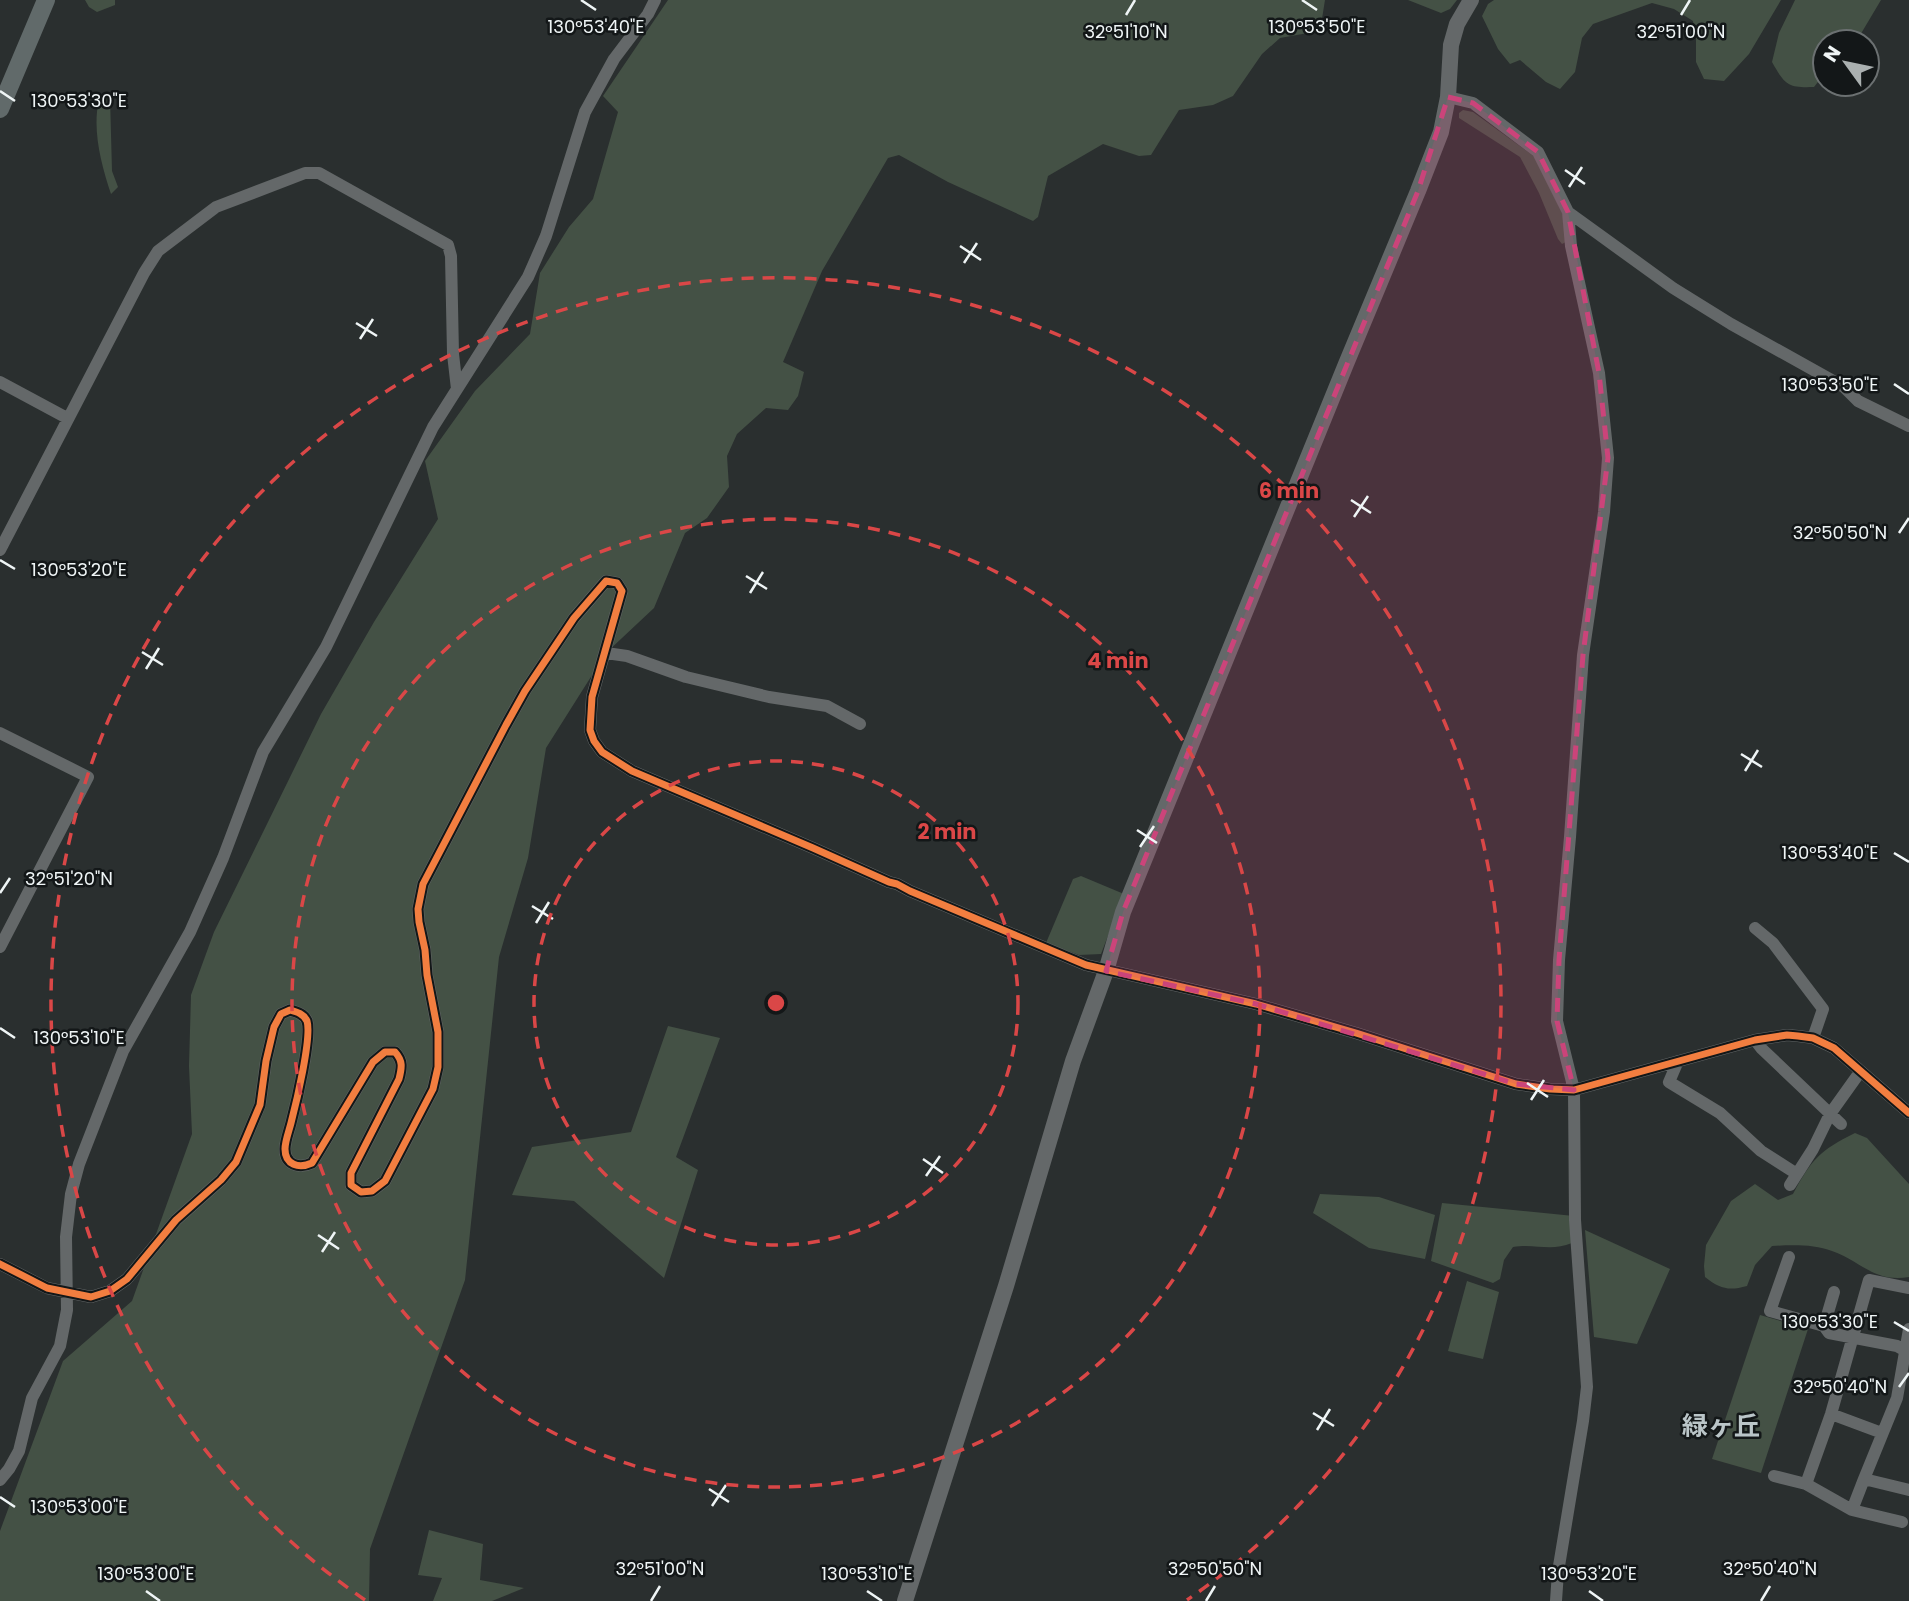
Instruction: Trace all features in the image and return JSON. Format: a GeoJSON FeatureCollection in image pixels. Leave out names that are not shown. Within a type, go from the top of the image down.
{"type":"FeatureCollection","features":[{"type":"Feature","properties":{"kind":"main road"},"geometry":{"type":"LineString","coordinates":[[0,109],[46,0]]}},
{"type":"Feature","properties":{"kind":"street"},"geometry":{"type":"LineString","coordinates":[[0,1480],[19,1451],[32,1398],[60,1346],[67,1310],[66,1237],[71,1194],[79,1164],[123,1051],[190,932],[223,858],[263,752],[326,647],[433,427],[528,277],[546,236],[585,112],[614,59],[648,14],[655,0]]}},
{"type":"Feature","properties":{"kind":"street"},"geometry":{"type":"LineString","coordinates":[[905,1601],[1006,1286],[1073,1061],[1124,912],[1441,132],[1448,97],[1451,45],[1457,24],[1471,0]]}},
{"type":"Feature","properties":{"kind":"street"},"geometry":{"type":"LineString","coordinates":[[1448,97],[1473,103],[1538,152],[1568,212],[1571,246],[1599,373],[1608,458],[1604,512],[1583,655],[1559,960],[1558,1021],[1574,1090],[1575,1220],[1587,1387],[1558,1572],[1556,1601]]}},
{"type":"Feature","properties":{"kind":"street"},"geometry":{"type":"LineString","coordinates":[[0,550],[67,418],[158,251],[216,207],[305,173],[319,173],[448,245],[451,256],[453,354],[457,390]]}},
{"type":"Feature","properties":{"kind":"street"},"geometry":{"type":"LineString","coordinates":[[1568,212],[1673,288],[1844,387],[1858,401],[1909,426]]}},
{"type":"Feature","properties":{"kind":"street"},"geometry":{"type":"LineString","coordinates":[[0,382],[67,418]]}},
{"type":"Feature","properties":{"kind":"street"},"geometry":{"type":"LineString","coordinates":[[0,1264],[47,1288],[91,1297],[110,1291],[127,1279],[176,1220],[236,1162],[260,1105],[274,1027],[281,1014],[290,1010],[306,1017],[308,1030],[298,1093],[285,1149],[288,1159],[295,1166],[303,1167],[312,1163],[373,1062],[385,1052],[394,1052],[401,1059],[399,1079],[351,1173],[351,1185],[361,1192],[372,1191],[385,1181],[433,1089],[438,1067],[438,1032],[419,922],[422,884],[525,691],[574,618],[606,581],[617,583],[622,591],[592,697],[590,730],[602,752],[632,772],[1050,951],[1106,971],[1256,1004],[1356,1032],[1516,1084],[1550,1089],[1574,1090],[1755,1040],[1787,1035],[1813,1038],[1834,1048],[1909,1114]]}},
{"type":"Feature","properties":{"kind":"street"},"geometry":{"type":"LineString","coordinates":[[606,653],[627,656],[687,677],[769,697],[827,706],[860,724]]}},
{"type":"Feature","properties":{"kind":"street"},"geometry":{"type":"LineString","coordinates":[[0,733],[88,777],[0,947]]}},
{"type":"Feature","properties":{"kind":"street"},"geometry":{"type":"LineString","coordinates":[[1755,928],[1773,943],[1823,1009],[1813,1038]]}},
{"type":"Feature","properties":{"kind":"street"},"geometry":{"type":"LineString","coordinates":[[1755,1040],[1841,1124]]}},
{"type":"Feature","properties":{"kind":"street"},"geometry":{"type":"LineString","coordinates":[[1678,1061],[1669,1082],[1720,1113],[1794,1179],[1830,1114],[1860,1072]]}},
{"type":"Feature","properties":{"kind":"street"},"geometry":{"type":"LineString","coordinates":[[1788,1257],[1770,1311],[1824,1326],[1829,1332],[1907,1350]]}},
{"type":"Feature","properties":{"kind":"street"},"geometry":{"type":"LineString","coordinates":[[1806,1484],[1831,1414],[1869,1280],[1909,1288]]}},
{"type":"Feature","properties":{"kind":"street"},"geometry":{"type":"LineString","coordinates":[[1824,1326],[1834,1292]]}},
{"type":"Feature","properties":{"kind":"street"},"geometry":{"type":"LineString","coordinates":[[1852,1510],[1882,1433],[1903,1399],[1909,1329]]}},
{"type":"Feature","properties":{"kind":"street"},"geometry":{"type":"LineString","coordinates":[[1831,1414],[1882,1433]]}},
{"type":"Feature","properties":{"kind":"street"},"geometry":{"type":"LineString","coordinates":[[1774,1476],[1806,1484],[1852,1510],[1902,1522]]}},
{"type":"Feature","properties":{"kind":"street"},"geometry":{"type":"LineString","coordinates":[[1864,1479],[1909,1490]]}},
{"type":"Feature","properties":{"kind":"highlighted area"},"geometry":{"type":"Polygon","coordinates":[[[1448,97],[1473,103],[1538,152],[1568,212],[1599,373],[1608,458],[1583,655],[1559,960],[1557,1021],[1574,1090],[1516,1084],[1256,1004],[1106,971],[1123,912],[1418,191],[1448,97]]]}},
{"type":"Feature","properties":{"kind":"green space"},"geometry":{"type":"Polygon","coordinates":[[[85,0],[115,0],[115,5],[97,12],[89,7],[85,0]]]}},
{"type":"Feature","properties":{"kind":"green space"},"geometry":{"type":"Polygon","coordinates":[[[668,0],[1325,0],[1321,25],[1308,33],[1280,38],[1262,54],[1233,96],[1213,105],[1179,110],[1151,155],[1139,156],[1103,144],[1048,176],[1038,217],[1033,221],[948,182],[899,155],[888,158],[822,271],[783,362],[804,372],[798,396],[788,410],[766,408],[737,434],[727,456],[729,487],[707,518],[685,533],[654,608],[606,653],[546,748],[528,858],[499,957],[465,1280],[370,1549],[369,1601],[0,1601],[0,1531],[63,1361],[132,1301],[192,1134],[189,1066],[191,995],[214,932],[321,714],[438,519],[425,461],[475,391],[530,334],[540,273],[569,227],[593,199],[618,112],[603,96],[668,0]]]}},
{"type":"Feature","properties":{"kind":"green space"},"geometry":{"type":"Polygon","coordinates":[[[1408,0],[1457,0],[1450,9],[1441,13],[1408,0]]]}},
{"type":"Feature","properties":{"kind":"green space"},"geometry":{"type":"Polygon","coordinates":[[[1494,0],[1781,0],[1749,54],[1724,81],[1704,79],[1696,62],[1693,21],[1674,9],[1652,3],[1593,24],[1582,38],[1575,72],[1560,89],[1546,82],[1520,60],[1510,64],[1498,49],[1482,16],[1488,4],[1494,0]]]}},
{"type":"Feature","properties":{"kind":"green space"},"geometry":{"type":"Polygon","coordinates":[[[1795,0],[1881,0],[1864,28],[1811,28],[1811,87],[1793,86],[1780,76],[1772,62],[1779,33],[1795,0]]]}},
{"type":"Feature","properties":{"kind":"green space"},"geometry":{"type":"Polygon","coordinates":[[[110,97],[112,171],[118,187],[111,194],[97,135],[99,99],[110,97]]]}},
{"type":"Feature","properties":{"kind":"green space"},"geometry":{"type":"Polygon","coordinates":[[[1463,110],[1473,112],[1535,157],[1563,215],[1566,242],[1562,244],[1558,239],[1539,193],[1520,157],[1459,118],[1459,113],[1463,110]]]}},
{"type":"Feature","properties":{"kind":"green space"},"geometry":{"type":"Polygon","coordinates":[[[1081,876],[1124,894],[1101,954],[1079,955],[1046,943],[1073,879],[1081,876]]]}},
{"type":"Feature","properties":{"kind":"green space"},"geometry":{"type":"Polygon","coordinates":[[[668,1026],[720,1038],[676,1157],[698,1170],[664,1278],[574,1201],[512,1195],[532,1147],[631,1132],[668,1026]]]}},
{"type":"Feature","properties":{"kind":"green space"},"geometry":{"type":"Polygon","coordinates":[[[1855,1133],[1867,1138],[1909,1184],[1909,1277],[1886,1277],[1832,1251],[1795,1245],[1772,1246],[1755,1265],[1747,1286],[1725,1288],[1705,1277],[1706,1245],[1731,1201],[1755,1184],[1778,1200],[1793,1194],[1818,1157],[1855,1133]]]}},
{"type":"Feature","properties":{"kind":"green space"},"geometry":{"type":"Polygon","coordinates":[[[1320,1194],[1379,1197],[1435,1215],[1425,1259],[1369,1248],[1313,1213],[1320,1194]]]}},
{"type":"Feature","properties":{"kind":"green space"},"geometry":{"type":"Polygon","coordinates":[[[1442,1203],[1574,1216],[1572,1243],[1557,1247],[1513,1247],[1504,1260],[1500,1279],[1493,1283],[1431,1261],[1442,1203]]]}},
{"type":"Feature","properties":{"kind":"green space"},"geometry":{"type":"Polygon","coordinates":[[[1585,1230],[1670,1269],[1637,1344],[1594,1337],[1585,1230]]]}},
{"type":"Feature","properties":{"kind":"green space"},"geometry":{"type":"Polygon","coordinates":[[[1467,1281],[1499,1292],[1483,1359],[1448,1351],[1467,1281]]]}},
{"type":"Feature","properties":{"kind":"green space"},"geometry":{"type":"Polygon","coordinates":[[[1760,1315],[1808,1329],[1761,1473],[1712,1459],[1760,1315]]]}},
{"type":"Feature","properties":{"kind":"green space"},"geometry":{"type":"Polygon","coordinates":[[[429,1530],[483,1544],[480,1580],[524,1588],[492,1601],[433,1601],[442,1578],[418,1575],[429,1530]]]}},
{"type":"Feature","properties":{"kind":"cycle path"},"geometry":{"type":"LineString","coordinates":[[0,1264],[47,1288],[91,1297],[110,1291],[127,1279],[176,1220],[221,1180],[236,1162],[260,1105],[274,1027],[281,1014],[290,1010],[304,1017],[308,1029],[303,1071],[285,1149],[287,1159],[298,1165],[312,1163],[373,1062],[385,1052],[395,1052],[401,1064],[399,1079],[351,1173],[351,1185],[361,1192],[372,1191],[385,1181],[433,1089],[438,1067],[438,1032],[419,922],[418,909],[423,884],[525,691],[574,618],[606,581],[617,583],[622,591],[592,697],[590,730],[602,752],[632,771],[1086,965],[1256,1004],[1516,1084],[1550,1089],[1574,1090],[1755,1040],[1787,1035],[1813,1038],[1834,1048],[1909,1113]]}},
{"type":"Feature","properties":{"kind":"district","name":"緑ヶ丘"},"geometry":{"type":"Point","coordinates":[1721,1426]}}]}
